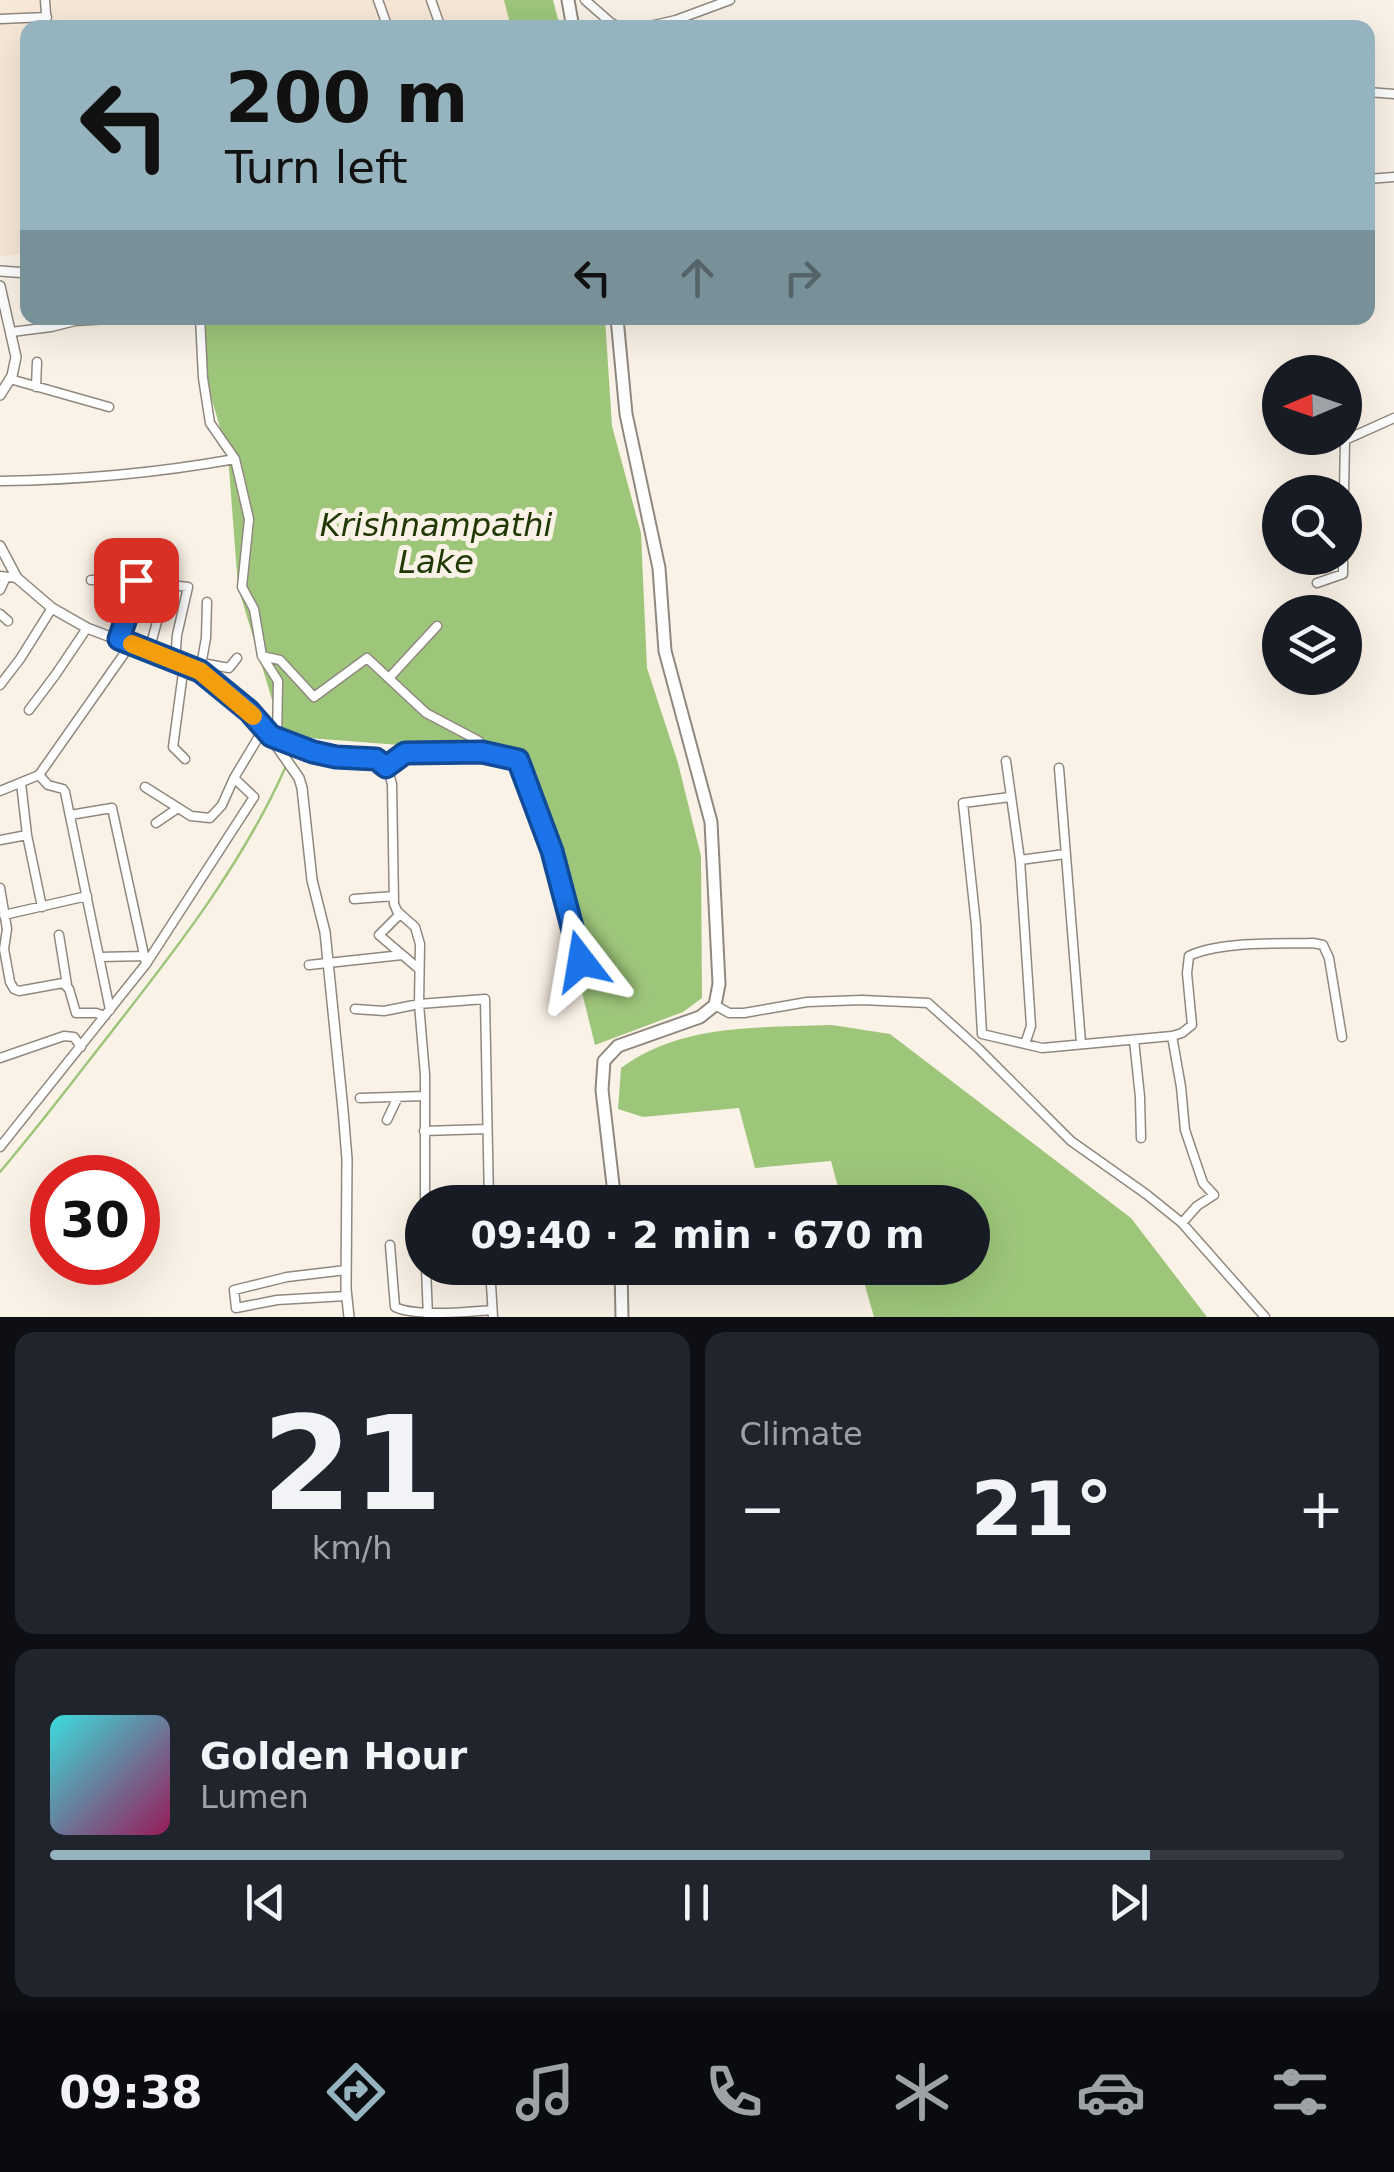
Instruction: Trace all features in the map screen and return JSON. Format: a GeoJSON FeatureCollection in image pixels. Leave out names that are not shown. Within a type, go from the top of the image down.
{"type":"FeatureCollection","features":[{"type":"Feature","properties":{"kind":"main road"},"geometry":{"type":"LineString","coordinates":[[613,1185],[602,1090],[604,1061],[618,1046],[700,1017],[715,1005],[719,984],[712,822],[665,651],[658,568],[626,414],[618,325]]}},
{"type":"Feature","properties":{"kind":"main road"},"geometry":{"type":"LineString","coordinates":[[621,1285],[622,1317]]}},
{"type":"Feature","properties":{"kind":"street"},"geometry":{"type":"LineString","coordinates":[[45,0],[47,20]]}},
{"type":"Feature","properties":{"kind":"street"},"geometry":{"type":"LineString","coordinates":[[585,0],[608,20]]}},
{"type":"Feature","properties":{"kind":"street"},"geometry":{"type":"LineString","coordinates":[[676,20],[730,0]]}},
{"type":"Feature","properties":{"kind":"street"},"geometry":{"type":"LineString","coordinates":[[0,19],[47,16]]}},
{"type":"Feature","properties":{"kind":"street"},"geometry":{"type":"LineString","coordinates":[[0,286],[16,366],[1,392]]}},
{"type":"Feature","properties":{"kind":"street"},"geometry":{"type":"LineString","coordinates":[[0,344],[59,325]]}},
{"type":"Feature","properties":{"kind":"street"},"geometry":{"type":"LineString","coordinates":[[145,787],[191,816],[210,818],[222,804],[234,778],[275,739],[278,681],[262,656],[254,609],[242,587],[249,518],[235,460],[210,423],[200,325]]}},
{"type":"Feature","properties":{"kind":"street"},"geometry":{"type":"LineString","coordinates":[[36,387],[37,362]]}},
{"type":"Feature","properties":{"kind":"street"},"geometry":{"type":"LineString","coordinates":[[10,380],[109,407]]}},
{"type":"Feature","properties":{"kind":"street"},"geometry":{"type":"LineString","coordinates":[[1344,475],[1345,440],[1394,418]]}},
{"type":"Feature","properties":{"kind":"street"},"geometry":{"type":"LineString","coordinates":[[0,480],[126,475],[235,460]]}},
{"type":"Feature","properties":{"kind":"street"},"geometry":{"type":"LineString","coordinates":[[0,546],[8,577],[87,628],[201,667],[229,668],[238,658]]}},
{"type":"Feature","properties":{"kind":"street"},"geometry":{"type":"LineString","coordinates":[[1318,583],[1339,575]]}},
{"type":"Feature","properties":{"kind":"street"},"geometry":{"type":"LineString","coordinates":[[0,590],[8,577]]}},
{"type":"Feature","properties":{"kind":"street"},"geometry":{"type":"LineString","coordinates":[[91,580],[142,580],[149,585],[188,587],[177,635],[180,662],[173,748],[185,759]]}},
{"type":"Feature","properties":{"kind":"street"},"geometry":{"type":"LineString","coordinates":[[119,639],[136,580]]}},
{"type":"Feature","properties":{"kind":"street"},"geometry":{"type":"LineString","coordinates":[[201,667],[207,602]]}},
{"type":"Feature","properties":{"kind":"street"},"geometry":{"type":"LineString","coordinates":[[0,685],[52,608]]}},
{"type":"Feature","properties":{"kind":"street"},"geometry":{"type":"LineString","coordinates":[[149,650],[158,618]]}},
{"type":"Feature","properties":{"kind":"street"},"geometry":{"type":"LineString","coordinates":[[389,678],[438,626]]}},
{"type":"Feature","properties":{"kind":"street"},"geometry":{"type":"LineString","coordinates":[[29,710],[87,628]]}},
{"type":"Feature","properties":{"kind":"street"},"geometry":{"type":"LineString","coordinates":[[0,791],[39,775],[131,644]]}},
{"type":"Feature","properties":{"kind":"street"},"geometry":{"type":"LineString","coordinates":[[262,656],[280,660],[314,697],[368,658],[426,713],[478,741],[482,752]]}},
{"type":"Feature","properties":{"kind":"street"},"geometry":{"type":"LineString","coordinates":[[201,667],[275,739],[302,788],[312,880],[325,932],[346,1159],[349,1317]]}},
{"type":"Feature","properties":{"kind":"street"},"geometry":{"type":"LineString","coordinates":[[275,739],[336,757],[376,759],[386,767],[392,784],[394,904],[416,927],[420,944],[425,1185]]}},
{"type":"Feature","properties":{"kind":"street"},"geometry":{"type":"LineString","coordinates":[[386,767],[405,753],[482,752],[518,760],[552,851],[581,961]]}},
{"type":"Feature","properties":{"kind":"street"},"geometry":{"type":"LineString","coordinates":[[1006,761],[1020,860],[1031,1026],[1025,1044]]}},
{"type":"Feature","properties":{"kind":"street"},"geometry":{"type":"LineString","coordinates":[[1059,768],[1082,1042]]}},
{"type":"Feature","properties":{"kind":"street"},"geometry":{"type":"LineString","coordinates":[[39,775],[48,785],[62,789],[70,816],[108,1013]]}},
{"type":"Feature","properties":{"kind":"street"},"geometry":{"type":"LineString","coordinates":[[0,1147],[108,1013],[254,797],[234,778]]}},
{"type":"Feature","properties":{"kind":"street"},"geometry":{"type":"LineString","coordinates":[[21,783],[42,907]]}},
{"type":"Feature","properties":{"kind":"street"},"geometry":{"type":"LineString","coordinates":[[980,1049],[976,925],[963,803],[1010,797]]}},
{"type":"Feature","properties":{"kind":"street"},"geometry":{"type":"LineString","coordinates":[[70,816],[112,808],[145,960]]}},
{"type":"Feature","properties":{"kind":"street"},"geometry":{"type":"LineString","coordinates":[[156,823],[178,808]]}},
{"type":"Feature","properties":{"kind":"street"},"geometry":{"type":"LineString","coordinates":[[0,840],[27,835]]}},
{"type":"Feature","properties":{"kind":"street"},"geometry":{"type":"LineString","coordinates":[[1020,860],[1065,854]]}},
{"type":"Feature","properties":{"kind":"street"},"geometry":{"type":"LineString","coordinates":[[0,888],[7,929],[2,950],[14,989],[67,985]]}},
{"type":"Feature","properties":{"kind":"street"},"geometry":{"type":"LineString","coordinates":[[2,915],[87,896]]}},
{"type":"Feature","properties":{"kind":"street"},"geometry":{"type":"LineString","coordinates":[[354,899],[394,896]]}},
{"type":"Feature","properties":{"kind":"street"},"geometry":{"type":"LineString","coordinates":[[400,914],[379,936],[419,969]]}},
{"type":"Feature","properties":{"kind":"street"},"geometry":{"type":"LineString","coordinates":[[58,935],[76,1012],[108,1013]]}},
{"type":"Feature","properties":{"kind":"street"},"geometry":{"type":"LineString","coordinates":[[982,1034],[1042,1048],[1172,1036],[1192,1026],[1187,973],[1192,954],[1218,947],[1313,943],[1323,944],[1329,958],[1342,1037]]}},
{"type":"Feature","properties":{"kind":"street"},"geometry":{"type":"LineString","coordinates":[[308,965],[402,955]]}},
{"type":"Feature","properties":{"kind":"street"},"geometry":{"type":"LineString","coordinates":[[99,957],[145,960]]}},
{"type":"Feature","properties":{"kind":"street"},"geometry":{"type":"LineString","coordinates":[[355,1009],[384,1011],[484,999],[489,1185]]}},
{"type":"Feature","properties":{"kind":"street"},"geometry":{"type":"LineString","coordinates":[[715,1005],[730,1013],[744,1013],[807,1002],[928,1004],[980,1049],[1071,1141],[1182,1224],[1265,1317]]}},
{"type":"Feature","properties":{"kind":"street"},"geometry":{"type":"LineString","coordinates":[[1172,1036],[1184,1130],[1203,1183],[1214,1195],[1197,1206],[1182,1224]]}},
{"type":"Feature","properties":{"kind":"street"},"geometry":{"type":"LineString","coordinates":[[0,1058],[58,1038],[74,1037],[81,1047]]}},
{"type":"Feature","properties":{"kind":"street"},"geometry":{"type":"LineString","coordinates":[[58,1038],[71,1060]]}},
{"type":"Feature","properties":{"kind":"street"},"geometry":{"type":"LineString","coordinates":[[1134,1040],[1140,1138]]}},
{"type":"Feature","properties":{"kind":"street"},"geometry":{"type":"LineString","coordinates":[[360,1098],[424,1096]]}},
{"type":"Feature","properties":{"kind":"street"},"geometry":{"type":"LineString","coordinates":[[388,1120],[398,1097]]}},
{"type":"Feature","properties":{"kind":"street"},"geometry":{"type":"LineString","coordinates":[[424,1130],[488,1129]]}},
{"type":"Feature","properties":{"kind":"street"},"geometry":{"type":"LineString","coordinates":[[390,1245],[395,1307],[402,1312],[428,1316],[492,1314],[491,1285]]}},
{"type":"Feature","properties":{"kind":"street"},"geometry":{"type":"LineString","coordinates":[[346,1270],[287,1277],[234,1290],[236,1308],[277,1300],[346,1296]]}},
{"type":"Feature","properties":{"kind":"street"},"geometry":{"type":"LineString","coordinates":[[427,1285],[428,1316]]}},
{"type":"Feature","properties":{"kind":"shaded area"},"geometry":{"type":"Polygon","coordinates":[[[0,0],[540,0],[548,20],[20,20],[20,254],[0,257],[0,0]]]}},
{"type":"Feature","properties":{"kind":"water"},"geometry":{"type":"Polygon","coordinates":[[[504,0],[553,0],[558,20],[509,20],[504,0]]]}},
{"type":"Feature","properties":{"kind":"water","name":"Krishnampathi Lake"},"geometry":{"type":"Polygon","coordinates":[[[205,325],[605,325],[612,426],[641,533],[647,668],[678,763],[701,856],[702,998],[683,1012],[595,1045],[528,773],[490,752],[283,736],[238,587],[228,455],[207,383],[205,325]]]}},
{"type":"Feature","properties":{"kind":"water"},"geometry":{"type":"Polygon","coordinates":[[[832,1025],[890,1034],[1131,1218],[1207,1317],[874,1317],[865,1285],[990,1285],[990,1185],[837,1185],[831,1161],[755,1168],[739,1108],[643,1117],[618,1109],[621,1068],[644,1053],[695,1035],[749,1028],[832,1025]]]}},
{"type":"Feature","properties":{"kind":"waterway"},"geometry":{"type":"LineString","coordinates":[[289,758],[297,738]]}},
{"type":"Feature","properties":{"kind":"waterway"},"geometry":{"type":"LineString","coordinates":[[0,1172],[197,918],[246,844],[286,766]]}},
{"type":"Feature","properties":{"kind":"slow traffic"},"geometry":{"type":"LineString","coordinates":[[132,644],[200,671],[253,716]]}},
{"type":"Feature","properties":{"kind":"route"},"geometry":{"type":"LineString","coordinates":[[136,580],[119,639],[200,671],[249,711],[271,736],[313,752],[376,759],[386,767],[405,753],[482,752],[518,760],[552,851],[581,961]]}}]}
